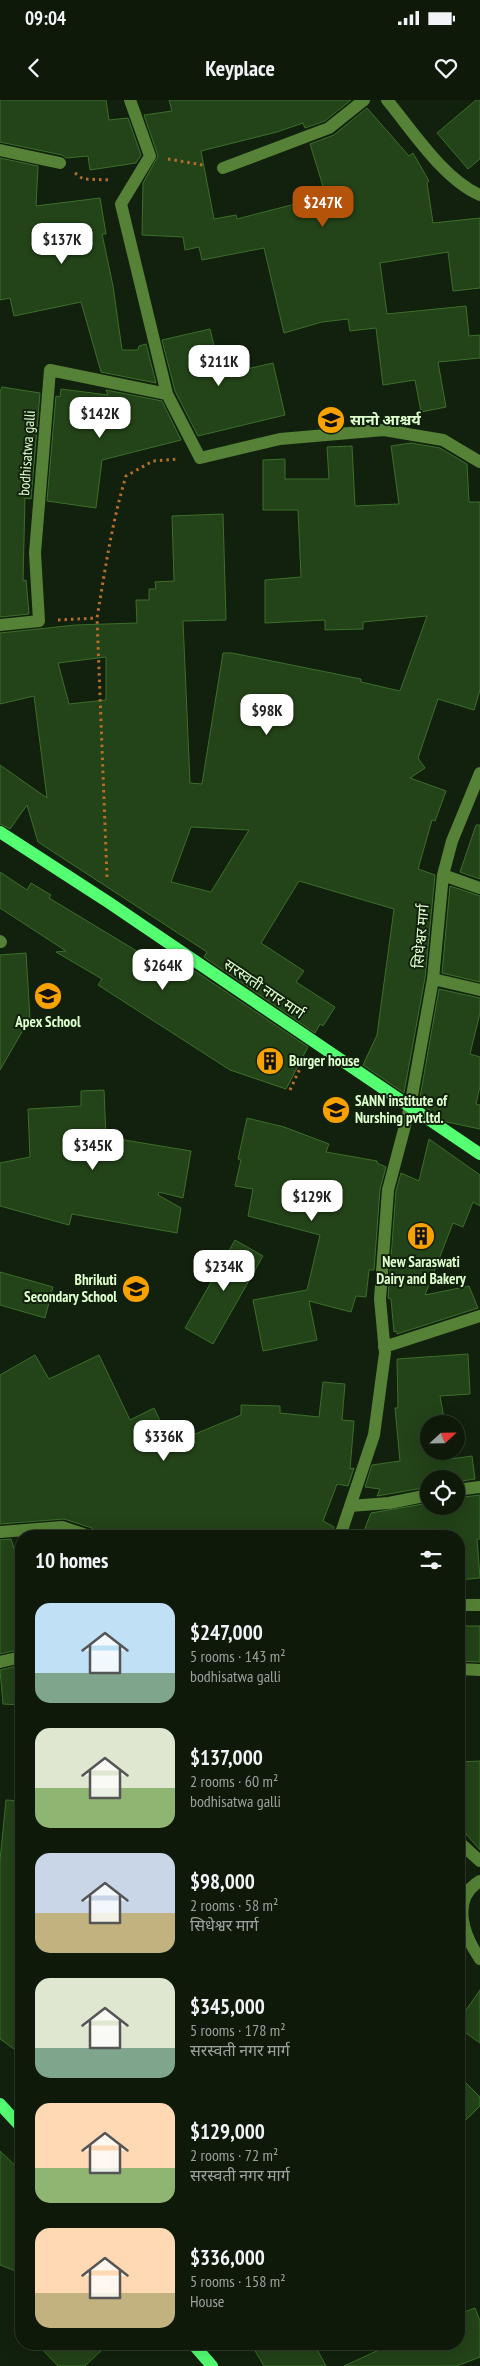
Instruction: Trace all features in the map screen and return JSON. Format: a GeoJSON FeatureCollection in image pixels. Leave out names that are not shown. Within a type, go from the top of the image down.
{"type":"FeatureCollection","features":[{"type":"Feature","properties":{"kind":"main road","name":"सरस्वती नगर मार्ग"},"geometry":{"type":"LineString","coordinates":[[0,832],[108,902],[480,1154]]}},
{"type":"Feature","properties":{"kind":"main road"},"geometry":{"type":"LineString","coordinates":[[0,2104],[15,2120]]}},
{"type":"Feature","properties":{"kind":"main road"},"geometry":{"type":"LineString","coordinates":[[198,2350],[212,2366]]}},
{"type":"Feature","properties":{"kind":"street"},"geometry":{"type":"LineString","coordinates":[[130,100],[150,156],[121,204],[167,394],[200,458],[280,439],[384,430],[443,440],[480,462]]}},
{"type":"Feature","properties":{"kind":"street"},"geometry":{"type":"LineString","coordinates":[[223,168],[329,128],[364,100]]}},
{"type":"Feature","properties":{"kind":"street"},"geometry":{"type":"LineString","coordinates":[[388,100],[438,161],[466,189],[480,195]]}},
{"type":"Feature","properties":{"kind":"street"},"geometry":{"type":"LineString","coordinates":[[0,150],[60,163]]}},
{"type":"Feature","properties":{"kind":"street","name":"bodhisatwa galli"},"geometry":{"type":"LineString","coordinates":[[39,621],[35,554],[50,370],[167,394]]}},
{"type":"Feature","properties":{"kind":"street"},"geometry":{"type":"LineString","coordinates":[[0,626],[39,621]]}},
{"type":"Feature","properties":{"kind":"street","name":"सिधेश्वर मार्ग"},"geometry":{"type":"LineString","coordinates":[[342,1530],[374,1435],[384,1347],[380,1299],[388,1190],[410,1108],[433,979],[443,875],[452,840],[480,773]]}},
{"type":"Feature","properties":{"kind":"street"},"geometry":{"type":"LineString","coordinates":[[443,875],[480,888]]}},
{"type":"Feature","properties":{"kind":"street"},"geometry":{"type":"LineString","coordinates":[[433,979],[480,990]]}},
{"type":"Feature","properties":{"kind":"street"},"geometry":{"type":"LineString","coordinates":[[384,1347],[480,1316]]}},
{"type":"Feature","properties":{"kind":"street"},"geometry":{"type":"LineString","coordinates":[[465,1489],[480,1487]]}},
{"type":"Feature","properties":{"kind":"street"},"geometry":{"type":"LineString","coordinates":[[350,1506],[389,1503],[420,1497]]}},
{"type":"Feature","properties":{"kind":"street"},"geometry":{"type":"LineString","coordinates":[[31,1530],[62,1528],[69,1530]]}},
{"type":"Feature","properties":{"kind":"street"},"geometry":{"type":"LineString","coordinates":[[0,1532],[15,1531]]}},
{"type":"Feature","properties":{"kind":"street"},"geometry":{"type":"LineString","coordinates":[[465,1605],[480,1606]]}},
{"type":"Feature","properties":{"kind":"street"},"geometry":{"type":"LineString","coordinates":[[0,1662],[15,1658]]}},
{"type":"Feature","properties":{"kind":"street"},"geometry":{"type":"LineString","coordinates":[[465,1669],[480,1670]]}},
{"type":"Feature","properties":{"kind":"street"},"geometry":{"type":"LineString","coordinates":[[465,1847],[480,1861]]}},
{"type":"Feature","properties":{"kind":"street"},"geometry":{"type":"LineString","coordinates":[[465,1898],[470,1887],[480,1881]]}},
{"type":"Feature","properties":{"kind":"street"},"geometry":{"type":"LineString","coordinates":[[465,1930],[471,1947],[480,1959]]}},
{"type":"Feature","properties":{"kind":"path"},"geometry":{"type":"LineString","coordinates":[[150,156],[223,168]]}},
{"type":"Feature","properties":{"kind":"path"},"geometry":{"type":"LineString","coordinates":[[60,163],[83,179],[116,180]]}},
{"type":"Feature","properties":{"kind":"path"},"geometry":{"type":"LineString","coordinates":[[108,902],[97,618],[114,516],[126,476],[153,461],[200,458]]}},
{"type":"Feature","properties":{"kind":"path"},"geometry":{"type":"LineString","coordinates":[[39,621],[97,618]]}},
{"type":"Feature","properties":{"kind":"path"},"geometry":{"type":"LineString","coordinates":[[290,1090],[303,1062],[327,1051]]}},
{"type":"Feature","properties":{"kind":"building"},"geometry":{"type":"Polygon","coordinates":[[[0,100],[106,100],[109,120],[128,118],[141,155],[136,163],[90,170],[88,156],[66,158],[62,155],[0,142],[0,100]]]}},
{"type":"Feature","properties":{"kind":"building"},"geometry":{"type":"Polygon","coordinates":[[[169,100],[351,100],[325,121],[305,128],[303,123],[277,132],[201,151],[214,219],[236,215],[237,219],[326,196],[310,144],[334,135],[367,108],[409,156],[413,153],[429,181],[427,183],[433,223],[480,218],[480,288],[453,291],[448,252],[380,263],[387,314],[466,306],[469,336],[480,335],[480,358],[438,362],[446,407],[421,412],[415,380],[383,385],[376,328],[350,331],[348,319],[322,322],[284,333],[264,248],[202,260],[199,247],[185,250],[183,237],[142,235],[143,183],[158,156],[144,115],[172,111],[169,100]]]}},
{"type":"Feature","properties":{"kind":"building"},"geometry":{"type":"Polygon","coordinates":[[[476,100],[480,100],[480,159],[468,169],[437,133],[476,100]]]}},
{"type":"Feature","properties":{"kind":"building"},"geometry":{"type":"Polygon","coordinates":[[[0,158],[38,166],[36,206],[100,198],[106,234],[102,234],[113,286],[122,350],[138,350],[139,346],[146,344],[156,383],[101,372],[81,302],[14,316],[10,298],[0,300],[0,158]]]}},
{"type":"Feature","properties":{"kind":"building"},"geometry":{"type":"Polygon","coordinates":[[[210,329],[221,375],[273,363],[285,415],[198,436],[175,391],[162,340],[210,329]]]}},
{"type":"Feature","properties":{"kind":"building"},"geometry":{"type":"Polygon","coordinates":[[[2,387],[40,393],[31,499],[25,498],[23,581],[26,580],[29,614],[0,617],[0,392],[2,387]]]}},
{"type":"Feature","properties":{"kind":"building"},"geometry":{"type":"Polygon","coordinates":[[[61,389],[108,395],[106,390],[162,401],[181,440],[102,460],[96,508],[47,501],[56,396],[60,397],[61,389]]]}},
{"type":"Feature","properties":{"kind":"building"},"geometry":{"type":"Polygon","coordinates":[[[411,443],[440,448],[467,464],[469,502],[480,502],[480,690],[474,710],[438,699],[418,758],[425,768],[410,778],[446,791],[435,821],[432,820],[418,869],[435,875],[425,978],[404,1093],[363,1065],[377,1035],[394,909],[299,881],[261,943],[304,971],[296,982],[335,1007],[323,1026],[320,1024],[315,1033],[204,957],[207,952],[38,842],[27,805],[10,829],[0,824],[0,765],[47,798],[34,696],[0,704],[0,633],[76,625],[137,623],[136,600],[149,600],[149,589],[156,589],[155,582],[174,581],[172,516],[223,514],[226,620],[183,621],[190,783],[202,784],[223,653],[232,653],[361,679],[361,682],[400,691],[427,616],[363,622],[363,629],[325,630],[325,620],[265,623],[265,580],[301,577],[298,510],[263,510],[263,460],[285,459],[285,479],[329,479],[327,447],[352,446],[355,506],[399,504],[391,446],[411,443]],[[106,657],[58,663],[69,704],[106,700],[106,657]],[[191,827],[171,882],[211,892],[249,830],[191,827]]]}},
{"type":"Feature","properties":{"kind":"building"},"geometry":{"type":"Polygon","coordinates":[[[476,825],[480,825],[480,879],[460,872],[476,825]]]}},
{"type":"Feature","properties":{"kind":"building"},"geometry":{"type":"Polygon","coordinates":[[[0,872],[27,890],[31,883],[51,895],[49,898],[188,982],[195,971],[308,1047],[286,1089],[230,1070],[98,985],[102,979],[56,952],[66,951],[0,908],[0,872]]]}},
{"type":"Feature","properties":{"kind":"building"},"geometry":{"type":"Polygon","coordinates":[[[450,886],[480,896],[480,982],[442,973],[450,886]]]}},
{"type":"Feature","properties":{"kind":"building"},"geometry":{"type":"Polygon","coordinates":[[[26,953],[30,1018],[0,1070],[0,955],[26,953]]]}},
{"type":"Feature","properties":{"kind":"building"},"geometry":{"type":"Polygon","coordinates":[[[439,989],[480,998],[480,1013],[470,1054],[480,1057],[480,1086],[476,1104],[480,1105],[480,1129],[447,1122],[419,1103],[439,989]]]}},
{"type":"Feature","properties":{"kind":"building"},"geometry":{"type":"Polygon","coordinates":[[[104,1090],[106,1137],[191,1151],[183,1198],[159,1192],[158,1195],[181,1208],[177,1233],[72,1214],[69,1225],[0,1206],[0,1163],[30,1157],[28,1109],[81,1106],[81,1091],[104,1090]]]}},
{"type":"Feature","properties":{"kind":"building"},"geometry":{"type":"Polygon","coordinates":[[[247,1118],[284,1127],[329,1144],[326,1152],[377,1161],[377,1163],[386,1167],[380,1189],[374,1270],[369,1270],[366,1297],[356,1296],[351,1312],[309,1301],[317,1340],[263,1351],[253,1300],[307,1290],[320,1235],[248,1216],[253,1189],[235,1186],[241,1160],[238,1159],[247,1118]]]}},
{"type":"Feature","properties":{"kind":"building"},"geometry":{"type":"Polygon","coordinates":[[[429,1139],[480,1175],[480,1206],[473,1202],[463,1227],[453,1223],[425,1295],[469,1286],[478,1308],[397,1334],[397,1331],[394,1332],[391,1299],[388,1298],[396,1191],[401,1173],[419,1181],[429,1139]]]}},
{"type":"Feature","properties":{"kind":"building"},"geometry":{"type":"Polygon","coordinates":[[[235,1240],[263,1256],[213,1344],[185,1328],[235,1240]]]}},
{"type":"Feature","properties":{"kind":"building"},"geometry":{"type":"Polygon","coordinates":[[[0,1272],[53,1287],[45,1318],[0,1305],[0,1272]]]}},
{"type":"Feature","properties":{"kind":"building"},"geometry":{"type":"Polygon","coordinates":[[[468,1354],[470,1394],[440,1396],[443,1415],[420,1415],[420,1460],[465,1460],[465,1457],[472,1456],[475,1479],[465,1481],[465,1470],[420,1470],[420,1489],[377,1496],[380,1489],[365,1487],[372,1465],[400,1461],[395,1408],[398,1408],[397,1359],[468,1354]]]}},
{"type":"Feature","properties":{"kind":"building"},"geometry":{"type":"Polygon","coordinates":[[[35,1355],[49,1379],[99,1355],[130,1420],[154,1408],[171,1444],[241,1415],[241,1405],[280,1406],[280,1413],[319,1417],[323,1382],[345,1384],[342,1420],[354,1421],[350,1469],[354,1468],[348,1486],[337,1484],[323,1521],[334,1527],[333,1530],[93,1530],[64,1519],[0,1524],[0,1375],[35,1355]]]}},
{"type":"Feature","properties":{"kind":"building"},"geometry":{"type":"Polygon","coordinates":[[[480,1495],[480,1539],[477,1539],[480,1578],[465,1579],[465,1530],[364,1530],[371,1513],[420,1505],[420,1515],[465,1515],[465,1497],[480,1495]]]}},
{"type":"Feature","properties":{"kind":"building"},"geometry":{"type":"Polygon","coordinates":[[[11,1539],[15,1552],[15,1650],[0,1654],[0,1540],[11,1539]]]}},
{"type":"Feature","properties":{"kind":"building"},"geometry":{"type":"Polygon","coordinates":[[[465,1626],[480,1626],[480,1662],[465,1661],[465,1626]]]}},
{"type":"Feature","properties":{"kind":"building"},"geometry":{"type":"Polygon","coordinates":[[[15,1666],[15,1705],[3,1704],[0,1670],[15,1666]]]}},
{"type":"Feature","properties":{"kind":"building"},"geometry":{"type":"Polygon","coordinates":[[[480,1761],[480,1850],[465,1833],[465,1762],[480,1761]]]}},
{"type":"Feature","properties":{"kind":"building"},"geometry":{"type":"Polygon","coordinates":[[[6,1800],[15,1801],[15,2050],[0,2039],[0,1860],[6,1800]]]}},
{"type":"Feature","properties":{"kind":"building"},"geometry":{"type":"Polygon","coordinates":[[[480,1990],[480,2043],[465,2032],[465,2011],[480,1990]]]}},
{"type":"Feature","properties":{"kind":"building"},"geometry":{"type":"Polygon","coordinates":[[[465,2082],[480,2097],[480,2106],[465,2121],[465,2082]]]}},
{"type":"Feature","properties":{"kind":"building"},"geometry":{"type":"Polygon","coordinates":[[[0,2151],[15,2165],[15,2271],[0,2265],[0,2151]]]}},
{"type":"Feature","properties":{"kind":"building"},"geometry":{"type":"Polygon","coordinates":[[[475,2308],[480,2321],[480,2357],[457,2366],[344,2366],[379,2350],[465,2350],[465,2312],[475,2308]]]}},
{"type":"Feature","properties":{"kind":"building"},"geometry":{"type":"Polygon","coordinates":[[[43,2350],[102,2350],[85,2366],[58,2366],[43,2350]]]}},
{"type":"Feature","properties":{"kind":"building"},"geometry":{"type":"Polygon","coordinates":[[[255,2350],[317,2350],[326,2366],[264,2366],[255,2350]]]}},
{"type":"Feature","properties":{"kind":"place","name":"सानो आश्चर्य"},"geometry":{"type":"Point","coordinates":[331,420]}},
{"type":"Feature","properties":{"kind":"place","name":"Apex School"},"geometry":{"type":"Point","coordinates":[48,996]}},
{"type":"Feature","properties":{"kind":"place","name":"Burger house"},"geometry":{"type":"Point","coordinates":[270,1061]}},
{"type":"Feature","properties":{"kind":"place","name":"SANN institute of Nurshing pvt.ltd."},"geometry":{"type":"Point","coordinates":[336,1110]}},
{"type":"Feature","properties":{"kind":"place","name":"New Saraswati Dairy and Bakery"},"geometry":{"type":"Point","coordinates":[421,1236]}},
{"type":"Feature","properties":{"kind":"place","name":"Bhrikuti Secondary School"},"geometry":{"type":"Point","coordinates":[136,1289]}}]}
